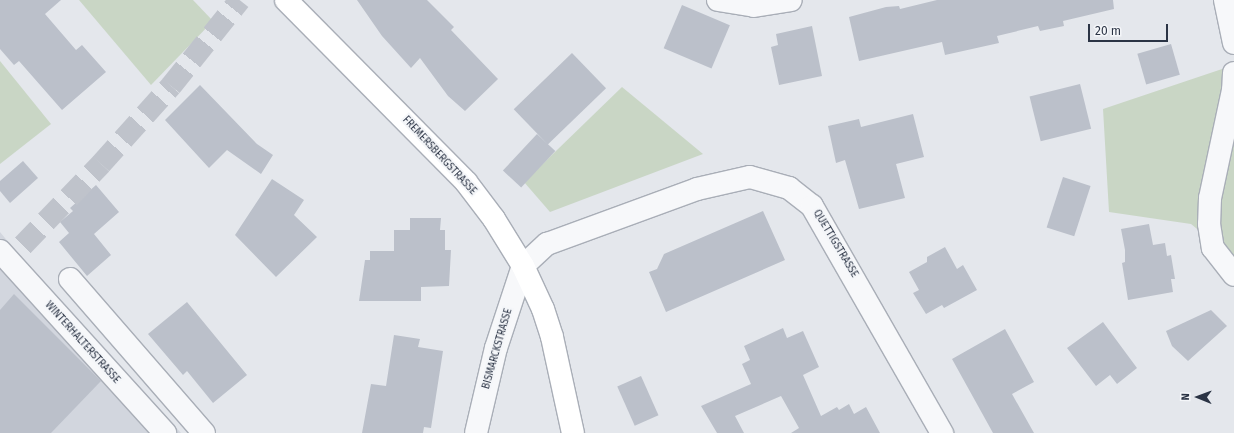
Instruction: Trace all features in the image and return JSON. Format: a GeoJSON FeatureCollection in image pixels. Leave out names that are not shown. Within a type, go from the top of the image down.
{"type":"FeatureCollection","features":[{"type":"Feature","properties":{"kind":"main road","name":"FREMERSBERGSTRASSE"},"geometry":{"type":"LineString","coordinates":[[286,0],[466,182],[494,219],[523,266],[552,337],[572,433]]}},
{"type":"Feature","properties":{"kind":"street"},"geometry":{"type":"LineString","coordinates":[[718,0],[754,6],[791,0]]}},
{"type":"Feature","properties":{"kind":"street"},"geometry":{"type":"LineString","coordinates":[[1225,0],[1234,43]]}},
{"type":"Feature","properties":{"kind":"street"},"geometry":{"type":"LineString","coordinates":[[1234,74],[1233,90],[1210,198],[1209,224],[1213,248],[1234,275]]}},
{"type":"Feature","properties":{"kind":"street","name":"QUETTIGSTRASSE"},"geometry":{"type":"LineString","coordinates":[[523,266],[547,244],[697,189],[750,177],[789,188],[812,206],[829,233],[942,433]]}},
{"type":"Feature","properties":{"kind":"street","name":"WINTERHALTERSTRASSE"},"geometry":{"type":"LineString","coordinates":[[0,251],[165,433]]}},
{"type":"Feature","properties":{"kind":"street","name":"BISMARCKSTRASSE"},"geometry":{"type":"LineString","coordinates":[[476,433],[496,348],[523,266]]}},
{"type":"Feature","properties":{"kind":"street"},"geometry":{"type":"LineString","coordinates":[[70,279],[204,433]]}},
{"type":"Feature","properties":{"kind":"shaded area"},"geometry":{"type":"Polygon","coordinates":[[[0,232],[47,289],[181,433],[0,433],[0,232]]]}},
{"type":"Feature","properties":{"kind":"green space"},"geometry":{"type":"Polygon","coordinates":[[[79,0],[193,0],[213,21],[151,85],[79,0]]]}},
{"type":"Feature","properties":{"kind":"green space"},"geometry":{"type":"Polygon","coordinates":[[[0,61],[51,124],[0,164],[0,61]]]}},
{"type":"Feature","properties":{"kind":"green space"},"geometry":{"type":"Polygon","coordinates":[[[1234,65],[1234,259],[1191,224],[1109,212],[1103,109],[1234,65]]]}},
{"type":"Feature","properties":{"kind":"green space"},"geometry":{"type":"Polygon","coordinates":[[[622,87],[703,154],[550,212],[524,182],[622,87]]]}},
{"type":"Feature","properties":{"kind":"building"},"geometry":{"type":"Polygon","coordinates":[[[0,0],[61,0],[45,14],[76,50],[82,45],[106,72],[62,110],[19,61],[14,65],[0,49],[0,0]]]}},
{"type":"Feature","properties":{"kind":"building"},"geometry":{"type":"Polygon","coordinates":[[[357,0],[427,0],[454,27],[451,30],[498,79],[465,111],[448,96],[420,58],[411,68],[382,36],[357,0]]]}},
{"type":"Feature","properties":{"kind":"building"},"geometry":{"type":"Polygon","coordinates":[[[937,0],[1113,0],[1114,9],[1063,21],[1064,26],[1040,31],[1038,26],[997,36],[999,43],[945,55],[942,42],[859,61],[849,17],[886,7],[899,6],[900,9],[937,0]]]}},
{"type":"Feature","properties":{"kind":"building"},"geometry":{"type":"Polygon","coordinates":[[[682,5],[730,25],[712,69],[664,48],[682,5]]]}},
{"type":"Feature","properties":{"kind":"building"},"geometry":{"type":"Polygon","coordinates":[[[812,26],[822,76],[779,85],[771,47],[778,45],[776,34],[812,26]]]}},
{"type":"Feature","properties":{"kind":"building"},"geometry":{"type":"Polygon","coordinates":[[[1171,44],[1180,75],[1146,84],[1137,54],[1171,44]]]}},
{"type":"Feature","properties":{"kind":"building"},"geometry":{"type":"Polygon","coordinates":[[[572,53],[606,88],[548,145],[514,109],[572,53]]]}},
{"type":"Feature","properties":{"kind":"building"},"geometry":{"type":"Polygon","coordinates":[[[1080,84],[1091,129],[1041,141],[1030,97],[1080,84]]]}},
{"type":"Feature","properties":{"kind":"building"},"geometry":{"type":"Polygon","coordinates":[[[200,85],[257,144],[273,155],[261,174],[227,150],[209,168],[165,120],[200,85]]]}},
{"type":"Feature","properties":{"kind":"building"},"geometry":{"type":"Polygon","coordinates":[[[913,114],[924,157],[896,164],[905,198],[859,209],[845,160],[836,163],[828,126],[859,119],[861,127],[913,114]]]}},
{"type":"Feature","properties":{"kind":"building"},"geometry":{"type":"Polygon","coordinates":[[[537,134],[555,151],[521,188],[503,171],[537,134]]]}},
{"type":"Feature","properties":{"kind":"building"},"geometry":{"type":"Polygon","coordinates":[[[23,161],[38,178],[10,203],[0,191],[0,181],[23,161]]]}},
{"type":"Feature","properties":{"kind":"building"},"geometry":{"type":"Polygon","coordinates":[[[1063,177],[1091,186],[1074,236],[1047,227],[1063,177]]]}},
{"type":"Feature","properties":{"kind":"building"},"geometry":{"type":"Polygon","coordinates":[[[272,179],[304,200],[294,215],[317,237],[276,277],[235,235],[272,179]]]}},
{"type":"Feature","properties":{"kind":"building"},"geometry":{"type":"Polygon","coordinates":[[[96,185],[119,212],[94,234],[111,255],[87,276],[59,242],[69,233],[60,222],[73,211],[70,208],[96,185]]]}},
{"type":"Feature","properties":{"kind":"building"},"geometry":{"type":"Polygon","coordinates":[[[763,211],[785,260],[666,312],[649,272],[657,269],[664,254],[763,211]]]}},
{"type":"Feature","properties":{"kind":"building"},"geometry":{"type":"Polygon","coordinates":[[[410,218],[441,218],[440,230],[445,230],[445,250],[451,250],[449,286],[421,287],[421,301],[359,301],[365,260],[370,260],[370,251],[394,251],[394,230],[410,230],[410,218]]]}},
{"type":"Feature","properties":{"kind":"building"},"geometry":{"type":"Polygon","coordinates":[[[1149,224],[1153,245],[1165,243],[1167,256],[1171,255],[1175,279],[1171,279],[1173,292],[1128,300],[1122,263],[1125,262],[1125,250],[1121,229],[1149,224]]]}},
{"type":"Feature","properties":{"kind":"building"},"geometry":{"type":"Polygon","coordinates":[[[945,247],[957,269],[963,265],[977,290],[944,308],[942,305],[926,314],[913,293],[919,290],[909,272],[927,262],[927,257],[945,247]]]}},
{"type":"Feature","properties":{"kind":"building"},"geometry":{"type":"Polygon","coordinates":[[[14,294],[101,381],[51,433],[0,433],[0,310],[14,294]]]}},
{"type":"Feature","properties":{"kind":"building"},"geometry":{"type":"Polygon","coordinates":[[[187,302],[247,375],[213,403],[187,371],[183,375],[148,334],[187,302]]]}},
{"type":"Feature","properties":{"kind":"building"},"geometry":{"type":"Polygon","coordinates":[[[1211,310],[1227,326],[1188,361],[1172,346],[1166,331],[1211,310]]]}},
{"type":"Feature","properties":{"kind":"building"},"geometry":{"type":"Polygon","coordinates":[[[1103,322],[1137,368],[1117,384],[1110,375],[1096,386],[1067,348],[1103,322]]]}},
{"type":"Feature","properties":{"kind":"building"},"geometry":{"type":"Polygon","coordinates":[[[783,328],[787,338],[803,331],[819,367],[803,375],[821,416],[837,407],[839,410],[849,404],[854,414],[866,407],[880,433],[791,433],[799,428],[781,396],[735,416],[744,433],[717,433],[701,406],[751,384],[742,364],[750,360],[744,346],[783,328]]]}},
{"type":"Feature","properties":{"kind":"building"},"geometry":{"type":"Polygon","coordinates":[[[1005,329],[1034,382],[1012,394],[1034,433],[993,433],[952,359],[1005,329]]]}},
{"type":"Feature","properties":{"kind":"building"},"geometry":{"type":"Polygon","coordinates":[[[394,335],[420,339],[418,347],[443,351],[431,428],[424,427],[423,433],[362,433],[371,384],[386,386],[394,335]]]}},
{"type":"Feature","properties":{"kind":"building"},"geometry":{"type":"Polygon","coordinates":[[[641,376],[658,415],[635,426],[617,387],[641,376]]]}},
{"type":"Feature","properties":{"kind":"tunnel"},"geometry":{"type":"LineString","coordinates":[[0,269],[101,164],[171,86],[240,0]]}}]}
